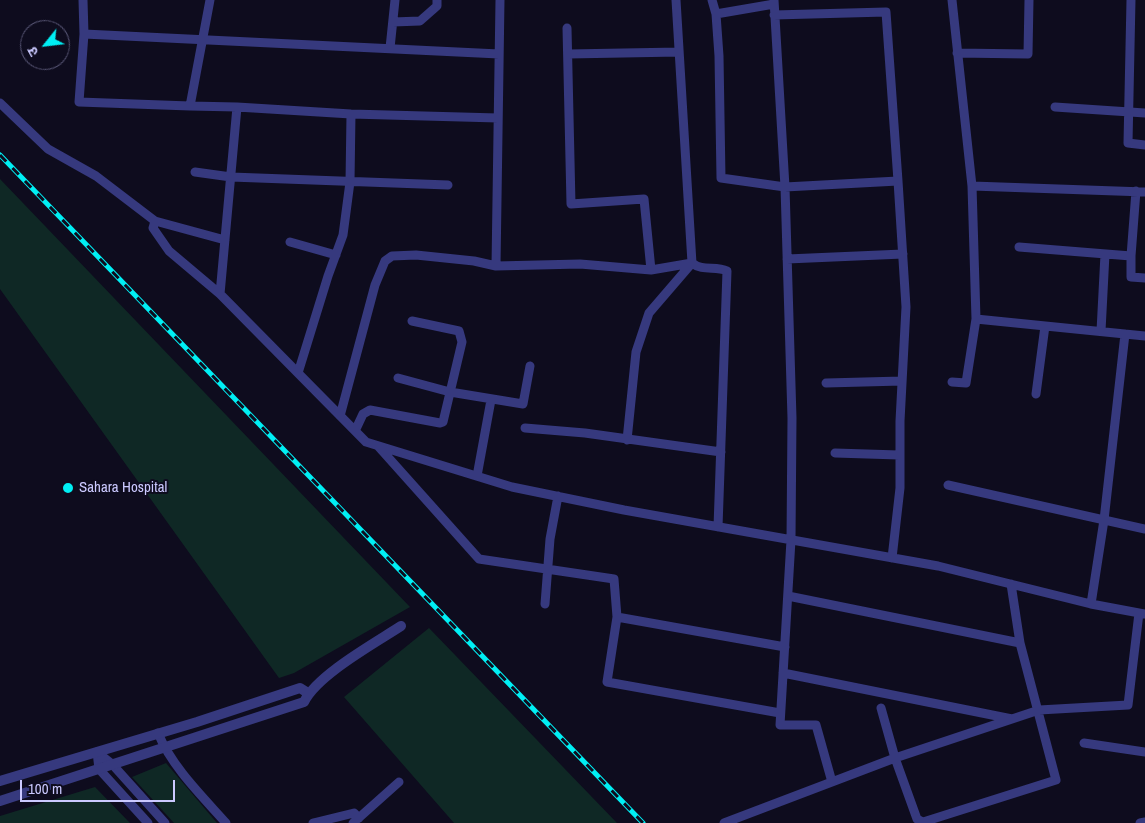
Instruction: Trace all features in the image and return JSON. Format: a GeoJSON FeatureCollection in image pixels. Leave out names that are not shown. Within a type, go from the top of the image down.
{"type":"FeatureCollection","features":[{"type":"Feature","properties":{"kind":"street"},"geometry":{"type":"LineString","coordinates":[[83,0],[84,34],[79,102],[238,107],[351,114],[498,118]]}},
{"type":"Feature","properties":{"kind":"street"},"geometry":{"type":"LineString","coordinates":[[190,106],[210,0]]}},
{"type":"Feature","properties":{"kind":"street"},"geometry":{"type":"LineString","coordinates":[[390,48],[395,0]]}},
{"type":"Feature","properties":{"kind":"street"},"geometry":{"type":"LineString","coordinates":[[393,22],[420,21],[437,6],[437,0]]}},
{"type":"Feature","properties":{"kind":"street"},"geometry":{"type":"LineString","coordinates":[[496,266],[500,0]]}},
{"type":"Feature","properties":{"kind":"street"},"geometry":{"type":"LineString","coordinates":[[627,440],[636,352],[649,313],[692,264],[676,0]]}},
{"type":"Feature","properties":{"kind":"street"},"geometry":{"type":"LineString","coordinates":[[712,0],[716,14],[719,56],[721,178],[785,187],[898,181]]}},
{"type":"Feature","properties":{"kind":"street"},"geometry":{"type":"LineString","coordinates":[[952,0],[972,186],[976,319],[966,383],[952,382]]}},
{"type":"Feature","properties":{"kind":"street"},"geometry":{"type":"LineString","coordinates":[[958,53],[1028,54],[1029,0]]}},
{"type":"Feature","properties":{"kind":"street"},"geometry":{"type":"LineString","coordinates":[[1131,0],[1128,143],[1145,145]]}},
{"type":"Feature","properties":{"kind":"street"},"geometry":{"type":"LineString","coordinates":[[716,14],[774,2],[785,187],[792,418],[791,540],[780,725],[816,724],[832,782]]}},
{"type":"Feature","properties":{"kind":"street"},"geometry":{"type":"LineString","coordinates":[[774,14],[886,12],[906,306],[899,455],[900,488],[892,558]]}},
{"type":"Feature","properties":{"kind":"street"},"geometry":{"type":"LineString","coordinates":[[567,28],[571,204],[644,200],[650,270]]}},
{"type":"Feature","properties":{"kind":"street"},"geometry":{"type":"LineString","coordinates":[[84,34],[203,38],[499,54]]}},
{"type":"Feature","properties":{"kind":"street"},"geometry":{"type":"LineString","coordinates":[[568,54],[678,52]]}},
{"type":"Feature","properties":{"kind":"street"},"geometry":{"type":"LineString","coordinates":[[0,103],[48,149],[96,176],[155,221],[225,240]]}},
{"type":"Feature","properties":{"kind":"street"},"geometry":{"type":"LineString","coordinates":[[220,294],[238,107]]}},
{"type":"Feature","properties":{"kind":"street"},"geometry":{"type":"LineString","coordinates":[[1055,107],[1145,113]]}},
{"type":"Feature","properties":{"kind":"street"},"geometry":{"type":"LineString","coordinates":[[298,373],[343,235],[350,182],[351,114]]}},
{"type":"Feature","properties":{"kind":"street"},"geometry":{"type":"LineString","coordinates":[[195,172],[231,177],[448,185]]}},
{"type":"Feature","properties":{"kind":"street"},"geometry":{"type":"LineString","coordinates":[[972,186],[1141,192],[1131,256],[1132,277],[1145,278]]}},
{"type":"Feature","properties":{"kind":"street"},"geometry":{"type":"LineString","coordinates":[[155,221],[153,228],[169,251],[220,294],[366,442],[512,487],[718,527],[938,566],[1091,604],[1142,614],[1128,705],[1039,710],[895,758],[724,823]]}},
{"type":"Feature","properties":{"kind":"street"},"geometry":{"type":"LineString","coordinates":[[290,242],[336,255]]}},
{"type":"Feature","properties":{"kind":"street"},"geometry":{"type":"LineString","coordinates":[[1019,247],[1131,256]]}},
{"type":"Feature","properties":{"kind":"street"},"geometry":{"type":"LineString","coordinates":[[787,259],[903,254]]}},
{"type":"Feature","properties":{"kind":"street"},"geometry":{"type":"LineString","coordinates":[[1101,331],[1105,254]]}},
{"type":"Feature","properties":{"kind":"street"},"geometry":{"type":"LineString","coordinates":[[340,416],[375,285],[385,261],[392,256],[416,255],[474,260],[496,266],[580,264],[650,270],[692,264],[700,268],[723,269],[727,271],[718,527]]}},
{"type":"Feature","properties":{"kind":"street"},"geometry":{"type":"LineString","coordinates":[[976,319],[1145,336]]}},
{"type":"Feature","properties":{"kind":"street"},"geometry":{"type":"LineString","coordinates":[[355,431],[363,414],[370,410],[442,422],[462,342],[459,332],[412,321]]}},
{"type":"Feature","properties":{"kind":"street"},"geometry":{"type":"LineString","coordinates":[[1036,394],[1045,326]]}},
{"type":"Feature","properties":{"kind":"street"},"geometry":{"type":"LineString","coordinates":[[1091,604],[1104,520],[1125,334]]}},
{"type":"Feature","properties":{"kind":"street"},"geometry":{"type":"LineString","coordinates":[[398,378],[450,392],[523,404],[530,366]]}},
{"type":"Feature","properties":{"kind":"street"},"geometry":{"type":"LineString","coordinates":[[826,383],[902,381]]}},
{"type":"Feature","properties":{"kind":"street"},"geometry":{"type":"LineString","coordinates":[[476,476],[491,400]]}},
{"type":"Feature","properties":{"kind":"street"},"geometry":{"type":"LineString","coordinates":[[525,428],[585,433],[721,452]]}},
{"type":"Feature","properties":{"kind":"street"},"geometry":{"type":"LineString","coordinates":[[378,446],[479,559],[614,579],[617,618],[607,682],[780,712]]}},
{"type":"Feature","properties":{"kind":"street"},"geometry":{"type":"LineString","coordinates":[[834,453],[899,455]]}},
{"type":"Feature","properties":{"kind":"street"},"geometry":{"type":"LineString","coordinates":[[948,485],[1145,529]]}},
{"type":"Feature","properties":{"kind":"street"},"geometry":{"type":"LineString","coordinates":[[545,604],[550,539],[558,496]]}},
{"type":"Feature","properties":{"kind":"street"},"geometry":{"type":"LineString","coordinates":[[881,708],[895,758],[917,819],[922,823],[1056,780],[1020,643],[1011,584]]}},
{"type":"Feature","properties":{"kind":"street"},"geometry":{"type":"LineString","coordinates":[[788,596],[1020,643]]}},
{"type":"Feature","properties":{"kind":"street"},"geometry":{"type":"LineString","coordinates":[[617,618],[785,647]]}},
{"type":"Feature","properties":{"kind":"street"},"geometry":{"type":"LineString","coordinates":[[0,801],[304,702],[308,693],[345,662],[401,626]]}},
{"type":"Feature","properties":{"kind":"street"},"geometry":{"type":"LineString","coordinates":[[783,673],[1012,719]]}},
{"type":"Feature","properties":{"kind":"street"},"geometry":{"type":"LineString","coordinates":[[0,781],[300,688],[308,693]]}},
{"type":"Feature","properties":{"kind":"street"},"geometry":{"type":"LineString","coordinates":[[158,733],[164,747],[226,823]]}},
{"type":"Feature","properties":{"kind":"street"},"geometry":{"type":"LineString","coordinates":[[1084,743],[1145,752]]}},
{"type":"Feature","properties":{"kind":"street"},"geometry":{"type":"LineString","coordinates":[[98,752],[112,764],[165,823]]}},
{"type":"Feature","properties":{"kind":"street"},"geometry":{"type":"LineString","coordinates":[[98,752],[99,769],[148,823]]}},
{"type":"Feature","properties":{"kind":"street"},"geometry":{"type":"LineString","coordinates":[[313,823],[354,813],[356,820],[399,782]]}},
{"type":"Feature","properties":{"kind":"street"},"geometry":{"type":"LineString","coordinates":[[1140,823],[1145,822]]}},
{"type":"Feature","properties":{"kind":"green space"},"geometry":{"type":"Polygon","coordinates":[[[0,179],[410,607],[294,673],[279,678],[0,289],[0,179]]]}},
{"type":"Feature","properties":{"kind":"green space"},"geometry":{"type":"Polygon","coordinates":[[[429,628],[617,823],[454,823],[344,697],[429,628]]]}},
{"type":"Feature","properties":{"kind":"green space"},"geometry":{"type":"Polygon","coordinates":[[[166,763],[217,823],[174,823],[132,777],[166,763]]]}},
{"type":"Feature","properties":{"kind":"green space"},"geometry":{"type":"Polygon","coordinates":[[[95,787],[130,823],[0,823],[0,816],[95,787]]]}},
{"type":"Feature","properties":{"kind":"railway"},"geometry":{"type":"LineString","coordinates":[[0,155],[643,823]]}},
{"type":"Feature","properties":{"kind":"place","name":"Sahara Hospital"},"geometry":{"type":"Point","coordinates":[68,488]}}]}
